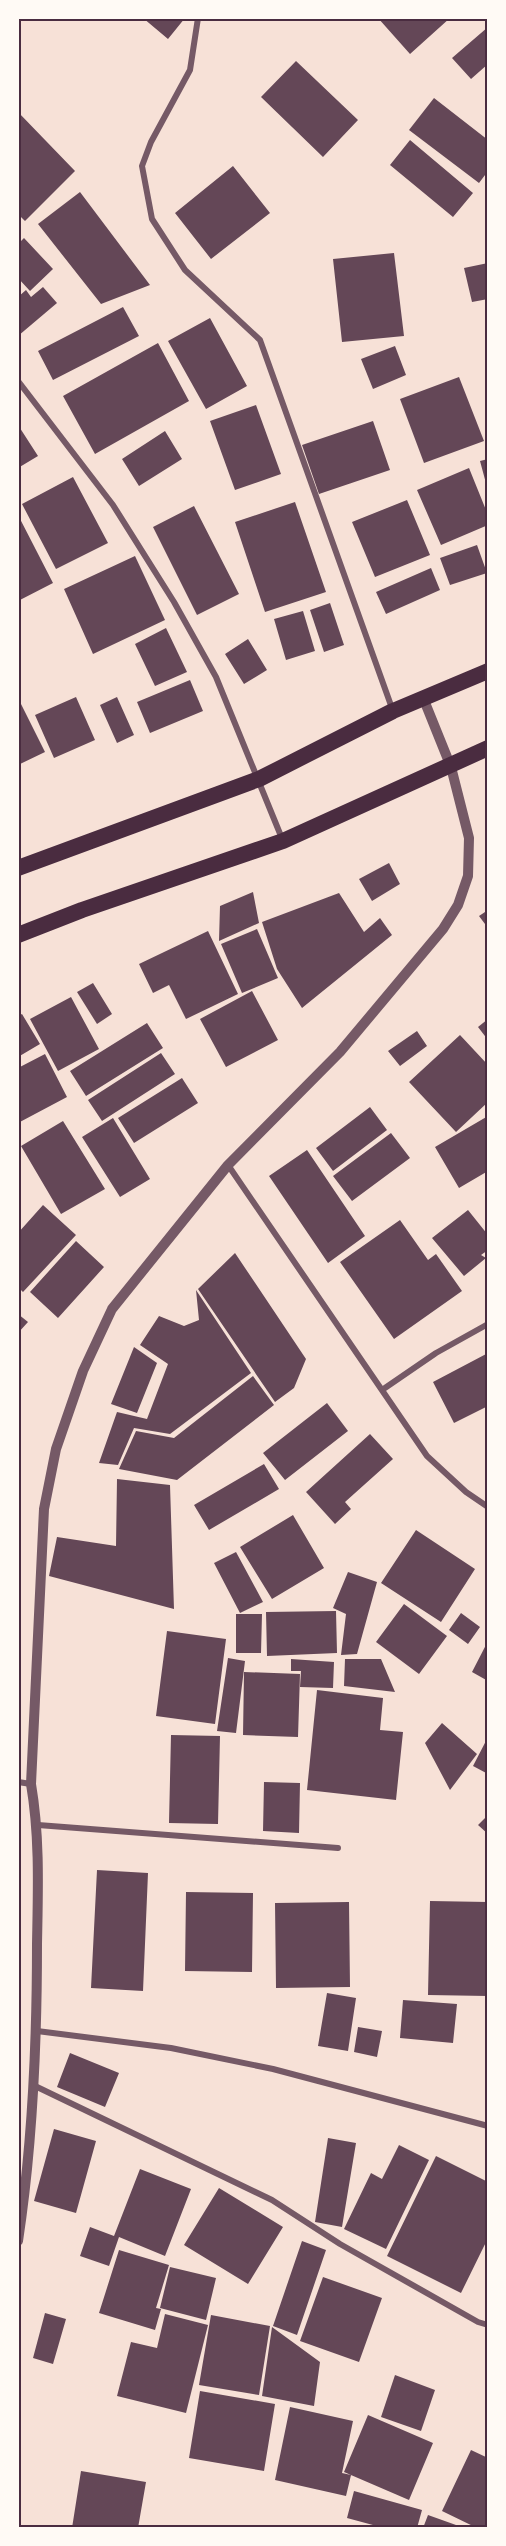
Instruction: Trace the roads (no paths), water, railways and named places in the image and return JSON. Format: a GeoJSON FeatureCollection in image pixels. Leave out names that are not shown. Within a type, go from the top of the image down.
{"type":"FeatureCollection","features":[{"type":"Feature","properties":{"kind":"highway"},"geometry":{"type":"LineString","coordinates":[[18,868],[260,779],[393,711],[424,700],[488,671]]}},
{"type":"Feature","properties":{"kind":"highway"},"geometry":{"type":"LineString","coordinates":[[18,935],[82,910],[284,841],[451,767],[488,748]]}},
{"type":"Feature","properties":{"kind":"street"},"geometry":{"type":"LineString","coordinates":[[198,18],[190,70],[151,142],[142,166],[152,219],[186,270],[260,340],[393,711]]}},
{"type":"Feature","properties":{"kind":"street"},"geometry":{"type":"LineString","coordinates":[[18,381],[113,505],[174,602],[216,677],[284,841]]}},
{"type":"Feature","properties":{"kind":"street"},"geometry":{"type":"LineString","coordinates":[[18,2241],[30,2162],[35,2086],[38,1825],[32,1784],[44,1509],[56,1449],[83,1371],[112,1309],[228,1165],[340,1052],[443,929],[458,905],[468,876],[469,838],[451,767],[424,700]]}},
{"type":"Feature","properties":{"kind":"street"},"geometry":{"type":"LineString","coordinates":[[228,1165],[427,1456],[466,1492],[488,1507]]}},
{"type":"Feature","properties":{"kind":"street"},"geometry":{"type":"LineString","coordinates":[[382,1389],[436,1353],[488,1324]]}},
{"type":"Feature","properties":{"kind":"street"},"geometry":{"type":"LineString","coordinates":[[18,1782],[32,1784]]}},
{"type":"Feature","properties":{"kind":"street"},"geometry":{"type":"LineString","coordinates":[[38,1825],[338,1848]]}},
{"type":"Feature","properties":{"kind":"street"},"geometry":{"type":"LineString","coordinates":[[37,2031],[171,2048],[273,2069],[488,2126]]}},
{"type":"Feature","properties":{"kind":"street"},"geometry":{"type":"LineString","coordinates":[[35,2086],[272,2200],[340,2244],[478,2322],[488,2325]]}}]}
